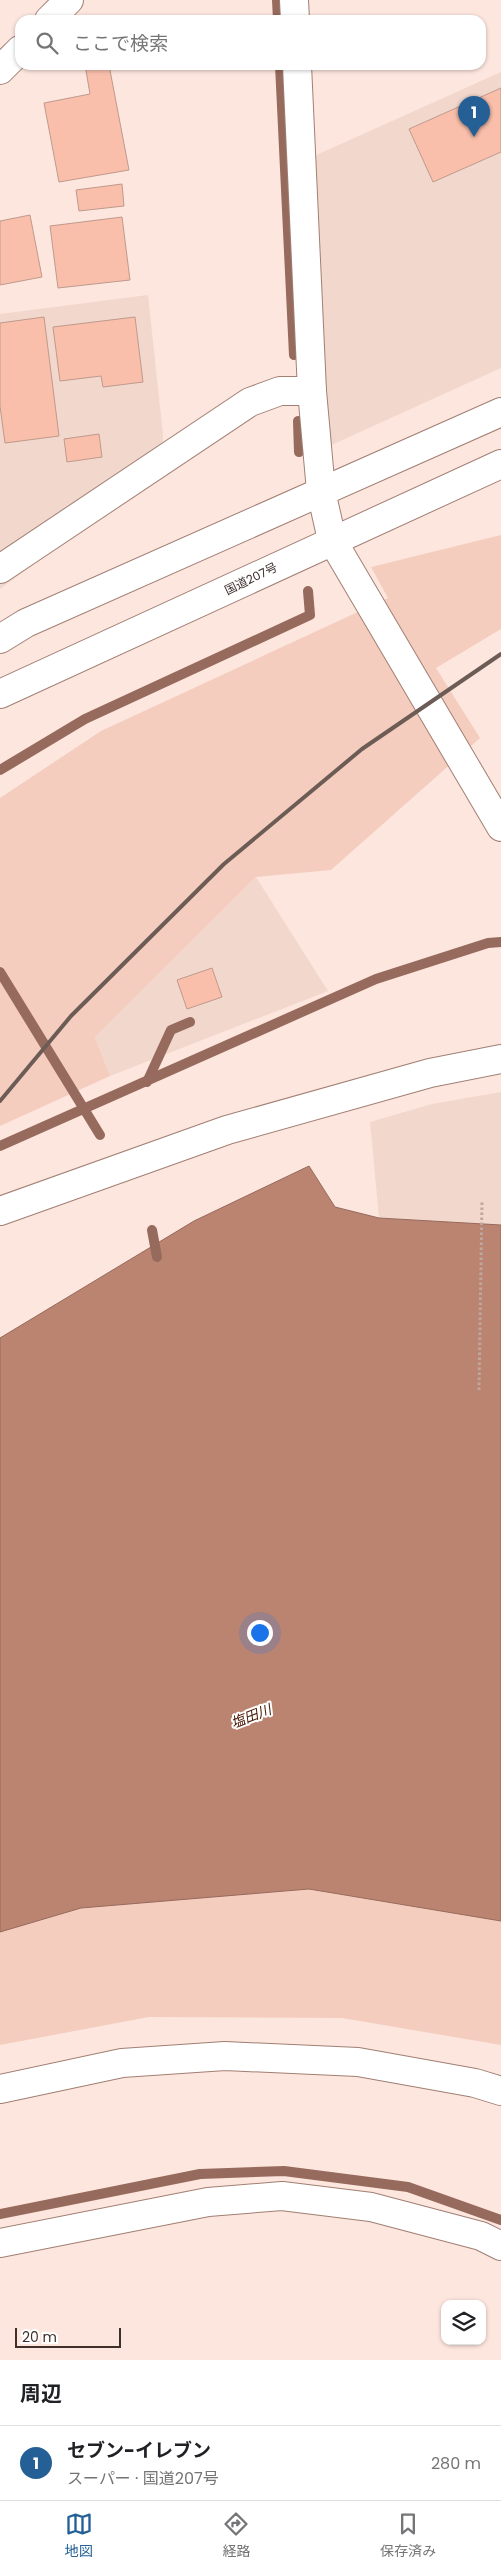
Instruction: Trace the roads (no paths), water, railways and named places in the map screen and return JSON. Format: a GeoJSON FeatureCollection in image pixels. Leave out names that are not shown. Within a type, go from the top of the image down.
{"type":"FeatureCollection","features":[{"type":"Feature","properties":{"kind":"main road"},"geometry":{"type":"LineString","coordinates":[[54,15],[69,0]]}},
{"type":"Feature","properties":{"kind":"main road"},"geometry":{"type":"LineString","coordinates":[[294,0],[295,15]]}},
{"type":"Feature","properties":{"kind":"main road"},"geometry":{"type":"LineString","coordinates":[[0,70],[15,55]]}},
{"type":"Feature","properties":{"kind":"main road"},"geometry":{"type":"LineString","coordinates":[[297,70],[312,391],[321,491],[332,540],[501,827]]}},
{"type":"Feature","properties":{"kind":"main road"},"geometry":{"type":"LineString","coordinates":[[0,569],[250,402],[280,391],[312,391]]}},
{"type":"Feature","properties":{"kind":"main road"},"geometry":{"type":"LineString","coordinates":[[0,639],[26,624],[501,412]]}},
{"type":"Feature","properties":{"kind":"main road","name":"国道207号"},"geometry":{"type":"LineString","coordinates":[[0,694],[189,609],[332,540],[501,464]]}},
{"type":"Feature","properties":{"kind":"main road"},"geometry":{"type":"LineString","coordinates":[[0,1211],[227,1130],[430,1073],[501,1059]]}},
{"type":"Feature","properties":{"kind":"main road"},"geometry":{"type":"LineString","coordinates":[[0,2089],[122,2063],[225,2056],[358,2062],[475,2082],[501,2091]]}},
{"type":"Feature","properties":{"kind":"main road"},"geometry":{"type":"LineString","coordinates":[[0,2243],[208,2202],[282,2196],[371,2207],[481,2236],[501,2246]]}},
{"type":"Feature","properties":{"kind":"water","name":"塩田川"},"geometry":{"type":"Polygon","coordinates":[[[309,1166],[335,1207],[379,1218],[501,1225],[501,1921],[309,1889],[81,1908],[0,1932],[0,1338],[194,1221],[309,1166]]]}},
{"type":"Feature","properties":{"kind":"waterway"},"geometry":{"type":"LineString","coordinates":[[277,0],[278,15]]}},
{"type":"Feature","properties":{"kind":"waterway"},"geometry":{"type":"LineString","coordinates":[[280,70],[294,355]]}},
{"type":"Feature","properties":{"kind":"waterway"},"geometry":{"type":"LineString","coordinates":[[298,421],[299,452]]}},
{"type":"Feature","properties":{"kind":"waterway"},"geometry":{"type":"LineString","coordinates":[[0,770],[85,719],[310,615],[308,591]]}},
{"type":"Feature","properties":{"kind":"waterway"},"geometry":{"type":"LineString","coordinates":[[0,1146],[376,979],[488,943],[501,942]]}},
{"type":"Feature","properties":{"kind":"waterway"},"geometry":{"type":"LineString","coordinates":[[0,972],[100,1135]]}},
{"type":"Feature","properties":{"kind":"waterway"},"geometry":{"type":"LineString","coordinates":[[147,1082],[171,1030],[190,1022]]}},
{"type":"Feature","properties":{"kind":"waterway"},"geometry":{"type":"LineString","coordinates":[[152,1230],[157,1257]]}},
{"type":"Feature","properties":{"kind":"waterway"},"geometry":{"type":"LineString","coordinates":[[0,2214],[200,2174],[284,2171],[408,2187],[501,2220]]}},
{"type":"Feature","properties":{"kind":"railway"},"geometry":{"type":"LineString","coordinates":[[0,1101],[71,1016],[224,864],[362,749],[501,654]]}},
{"type":"Feature","properties":{"kind":"place","name":"セブン-イレブン"},"geometry":{"type":"Point","coordinates":[474,137]}}]}
